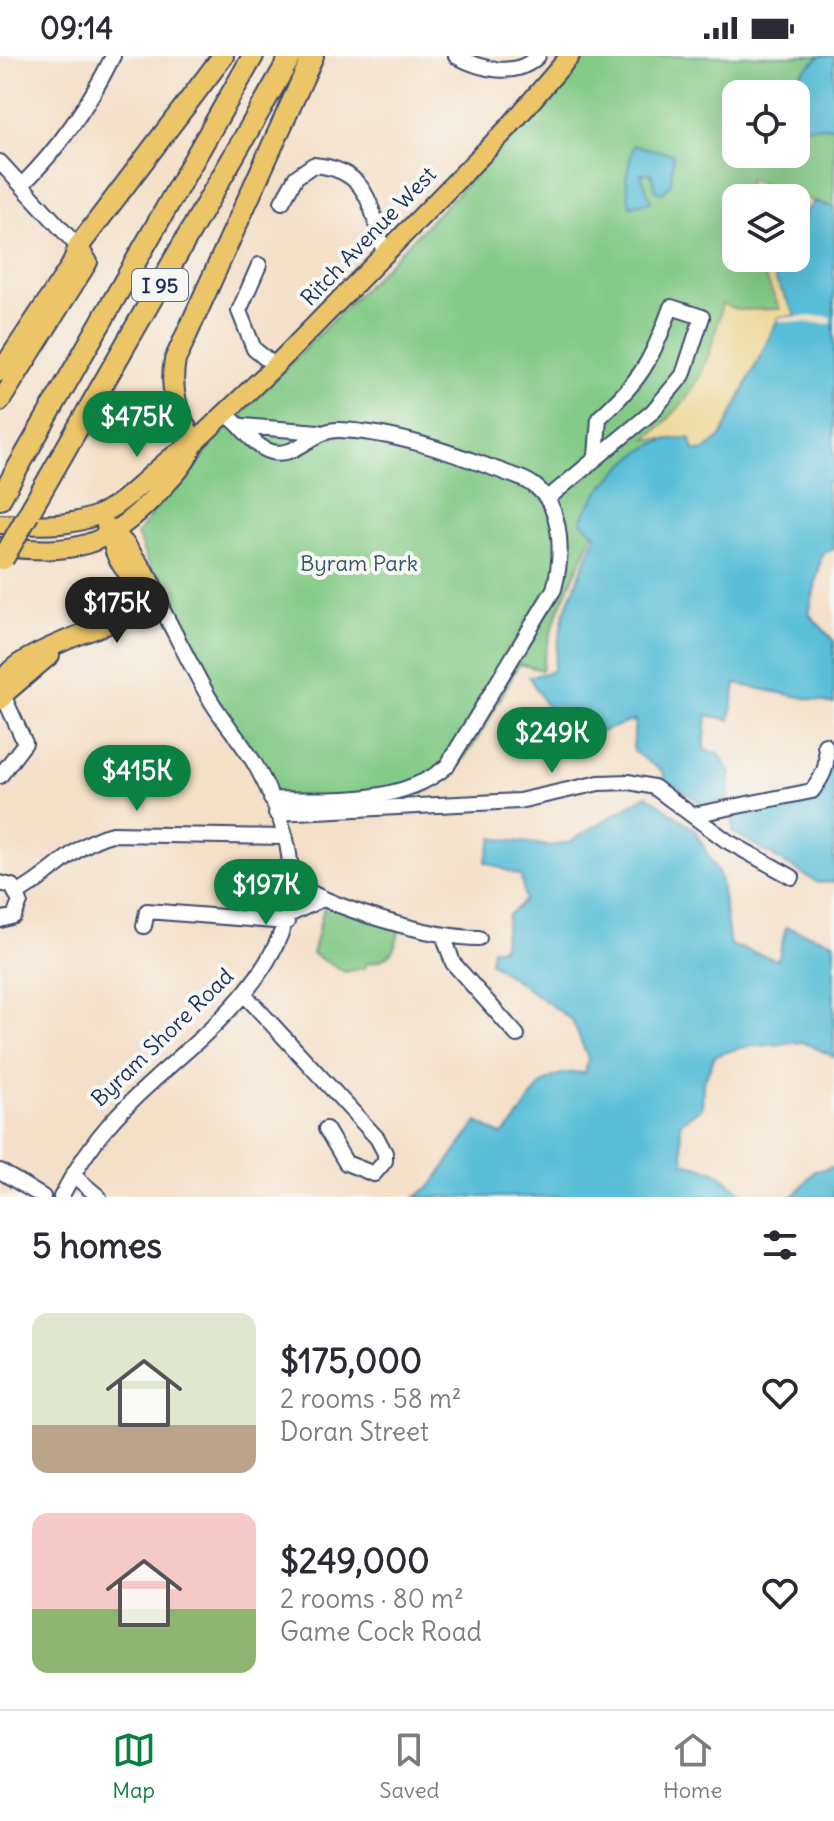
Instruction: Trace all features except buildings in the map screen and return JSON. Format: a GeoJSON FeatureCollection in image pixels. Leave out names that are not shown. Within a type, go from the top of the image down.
{"type":"FeatureCollection","features":[{"type":"Feature","properties":{"kind":"highway"},"geometry":{"type":"LineString","coordinates":[[78,247],[223,56]]}},
{"type":"Feature","properties":{"kind":"highway","name":"I 95"},"geometry":{"type":"LineString","coordinates":[[0,499],[253,56]]}},
{"type":"Feature","properties":{"kind":"highway","name":"I 95"},"geometry":{"type":"LineString","coordinates":[[1,557],[291,56]]}},
{"type":"Feature","properties":{"kind":"highway"},"geometry":{"type":"LineString","coordinates":[[194,443],[180,417],[174,394],[173,371],[179,350],[313,56]]}},
{"type":"Feature","properties":{"kind":"main road","name":"Ritch Avenue West"},"geometry":{"type":"LineString","coordinates":[[99,514],[115,505],[179,451],[194,443],[275,366],[536,98],[570,56]]}},
{"type":"Feature","properties":{"kind":"main road"},"geometry":{"type":"LineString","coordinates":[[0,402],[6,366],[88,262],[78,247]]}},
{"type":"Feature","properties":{"kind":"main road","name":"Ritch Avenue West"},"geometry":{"type":"LineString","coordinates":[[112,535],[129,524],[188,460],[194,443]]}},
{"type":"Feature","properties":{"kind":"main road"},"geometry":{"type":"LineString","coordinates":[[0,524],[49,526],[99,514]]}},
{"type":"Feature","properties":{"kind":"main road","name":"Byram Shore Road"},"geometry":{"type":"LineString","coordinates":[[99,514],[112,535],[112,551],[118,561],[160,605]]}},
{"type":"Feature","properties":{"kind":"main road"},"geometry":{"type":"LineString","coordinates":[[1,557],[57,550],[112,535]]}},
{"type":"Feature","properties":{"kind":"main road"},"geometry":{"type":"LineString","coordinates":[[2,697],[58,646],[160,605]]}},
{"type":"Feature","properties":{"kind":"street"},"geometry":{"type":"LineString","coordinates":[[22,185],[63,142],[113,56]]}},
{"type":"Feature","properties":{"kind":"street"},"geometry":{"type":"LineString","coordinates":[[456,56],[500,71],[517,69],[538,56]]}},
{"type":"Feature","properties":{"kind":"street"},"geometry":{"type":"LineString","coordinates":[[0,162],[78,247]]}},
{"type":"Feature","properties":{"kind":"street"},"geometry":{"type":"LineString","coordinates":[[282,202],[296,177],[313,165],[348,172],[367,193],[384,254]]}},
{"type":"Feature","properties":{"kind":"street"},"geometry":{"type":"LineString","coordinates":[[259,265],[239,311],[254,349],[275,366]]}},
{"type":"Feature","properties":{"kind":"street"},"geometry":{"type":"LineString","coordinates":[[547,499],[652,412],[683,375],[702,317],[671,307],[652,359],[629,391],[599,418],[596,456]]}},
{"type":"Feature","properties":{"kind":"street"},"geometry":{"type":"LineString","coordinates":[[225,414],[243,426],[255,443],[266,450],[284,453],[319,432]]}},
{"type":"Feature","properties":{"kind":"street"},"geometry":{"type":"LineString","coordinates":[[243,426],[373,434],[419,445],[523,479],[533,484],[547,499],[561,554],[554,589],[447,766],[430,781],[393,792],[274,806]]}},
{"type":"Feature","properties":{"kind":"street","name":"Byram Shore Road"},"geometry":{"type":"LineString","coordinates":[[61,1197],[91,1144],[122,1107],[196,1042],[244,994],[274,954],[288,919],[291,881],[274,806],[253,762],[212,702],[160,605]]}},
{"type":"Feature","properties":{"kind":"street"},"geometry":{"type":"LineString","coordinates":[[0,776],[25,743],[2,697]]}},
{"type":"Feature","properties":{"kind":"street"},"geometry":{"type":"LineString","coordinates":[[693,815],[812,791],[823,776],[828,761],[825,745]]}},
{"type":"Feature","properties":{"kind":"street"},"geometry":{"type":"LineString","coordinates":[[274,806],[519,801],[608,782],[654,787],[727,841],[792,877]]}},
{"type":"Feature","properties":{"kind":"street"},"geometry":{"type":"LineString","coordinates":[[18,893],[44,880],[87,843],[112,834],[283,837]]}},
{"type":"Feature","properties":{"kind":"street"},"geometry":{"type":"LineString","coordinates":[[291,881],[322,899],[444,937],[479,938]]}},
{"type":"Feature","properties":{"kind":"street"},"geometry":{"type":"LineString","coordinates":[[0,883],[12,886],[18,893],[18,909],[9,919],[0,920]]}},
{"type":"Feature","properties":{"kind":"street"},"geometry":{"type":"LineString","coordinates":[[144,926],[147,911],[288,919],[322,899]]}},
{"type":"Feature","properties":{"kind":"street"},"geometry":{"type":"LineString","coordinates":[[444,937],[453,963],[517,1035]]}},
{"type":"Feature","properties":{"kind":"street"},"geometry":{"type":"LineString","coordinates":[[244,994],[377,1138],[385,1153],[381,1168],[374,1174],[346,1163],[326,1129]]}},
{"type":"Feature","properties":{"kind":"street"},"geometry":{"type":"LineString","coordinates":[[0,1171],[43,1197]]}},
{"type":"Feature","properties":{"kind":"street"},"geometry":{"type":"LineString","coordinates":[[73,1175],[99,1197]]}},
{"type":"Feature","properties":{"kind":"green space","name":"Byram Park"},"geometry":{"type":"Polygon","coordinates":[[[584,56],[820,56],[794,80],[722,80],[722,168],[810,168],[810,126],[834,127],[834,207],[810,201],[810,184],[722,184],[722,272],[786,272],[823,333],[605,501],[553,626],[542,670],[519,664],[473,746],[450,775],[421,794],[384,803],[285,807],[225,713],[166,603],[169,597],[152,574],[137,534],[167,493],[189,475],[220,435],[544,105],[584,56]]]}},
{"type":"Feature","properties":{"kind":"green space"},"geometry":{"type":"Polygon","coordinates":[[[325,904],[399,930],[393,950],[380,960],[367,963],[365,968],[345,972],[312,954],[325,904]]]}},
{"type":"Feature","properties":{"kind":"sand"},"geometry":{"type":"Polygon","coordinates":[[[810,199],[834,207],[816,291],[706,465],[680,439],[646,439],[677,410],[698,380],[712,346],[722,304],[738,310],[780,309],[763,272],[810,272],[810,199]]]}},
{"type":"Feature","properties":{"kind":"water"},"geometry":{"type":"Polygon","coordinates":[[[820,56],[834,56],[834,127],[810,126],[810,80],[794,80],[820,56]]]}},
{"type":"Feature","properties":{"kind":"water"},"geometry":{"type":"Polygon","coordinates":[[[633,145],[673,154],[671,183],[663,193],[656,191],[651,173],[641,174],[651,202],[630,206],[626,179],[633,145]]]}},
{"type":"Feature","properties":{"kind":"water"},"geometry":{"type":"Polygon","coordinates":[[[813,202],[834,207],[834,481],[826,482],[834,549],[822,554],[809,614],[834,641],[834,704],[736,684],[730,720],[707,715],[704,750],[719,753],[731,774],[727,801],[703,804],[663,778],[664,773],[633,751],[635,720],[568,743],[529,677],[553,671],[564,613],[596,535],[581,521],[595,497],[628,462],[653,445],[668,439],[690,438],[694,450],[703,451],[721,437],[779,317],[796,316],[775,279],[776,272],[810,272],[810,207],[813,202]]]}},
{"type":"Feature","properties":{"kind":"water"},"geometry":{"type":"Polygon","coordinates":[[[834,762],[834,882],[818,883],[733,832],[733,811],[813,798],[834,762]]]}},
{"type":"Feature","properties":{"kind":"water"},"geometry":{"type":"Polygon","coordinates":[[[647,795],[694,829],[720,877],[730,945],[778,960],[786,927],[834,942],[834,1057],[803,1042],[739,1048],[715,1056],[703,1083],[702,1108],[680,1123],[684,1163],[715,1171],[747,1197],[415,1197],[431,1186],[477,1122],[501,1135],[520,1116],[542,1084],[566,1073],[585,1073],[588,1058],[572,1020],[490,962],[492,948],[502,948],[508,916],[525,900],[521,876],[485,862],[493,838],[550,846],[569,842],[647,795]]]}},
{"type":"Feature","properties":{"kind":"water"},"geometry":{"type":"Polygon","coordinates":[[[834,1167],[834,1197],[793,1197],[815,1171],[834,1167]]]}},
{"type":"Feature","properties":{"kind":"pier"},"geometry":{"type":"Polygon","coordinates":[[[779,317],[831,317],[831,324],[779,321],[779,317]]]}}]}
